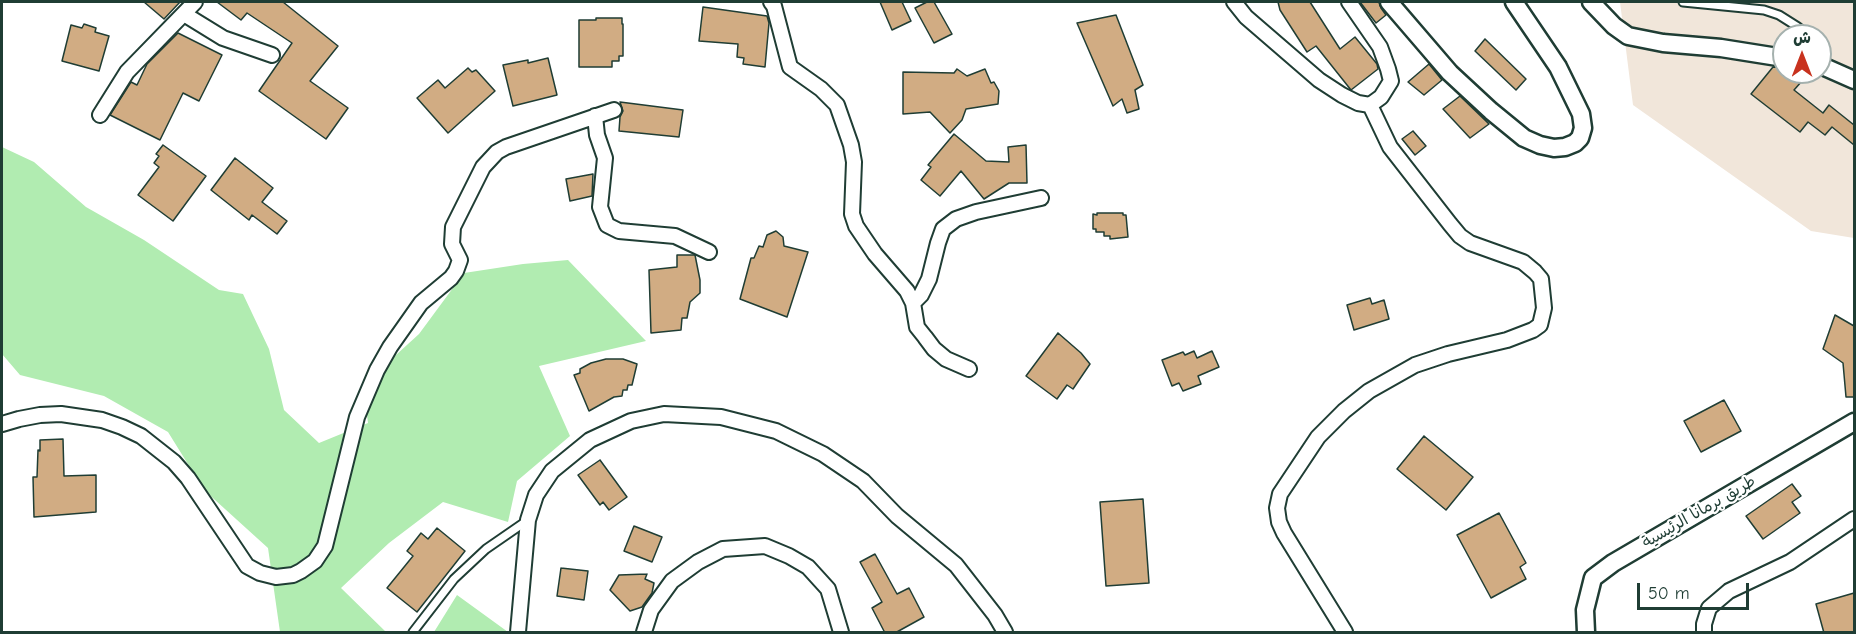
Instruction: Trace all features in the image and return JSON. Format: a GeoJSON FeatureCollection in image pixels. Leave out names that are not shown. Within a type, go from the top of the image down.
{"type":"FeatureCollection","features":[{"type":"Feature","properties":{"kind":"street"},"geometry":{"type":"LineString","coordinates":[[100,115],[127,72],[195,2]]}},
{"type":"Feature","properties":{"kind":"street"},"geometry":{"type":"LineString","coordinates":[[771,2],[790,67],[821,89],[837,105],[851,145],[854,162],[852,214],[856,226],[875,255],[907,291],[913,303],[917,327],[934,349],[946,359],[969,369]]}},
{"type":"Feature","properties":{"kind":"street"},"geometry":{"type":"LineString","coordinates":[[1234,2],[1245,17],[1319,80],[1358,103],[1371,105],[1381,98],[1391,81],[1380,47],[1349,2]]}},
{"type":"Feature","properties":{"kind":"street"},"geometry":{"type":"LineString","coordinates":[[1389,2],[1450,73],[1524,138],[1554,148],[1575,144],[1583,128],[1581,114],[1557,67],[1514,2]]}},
{"type":"Feature","properties":{"kind":"street"},"geometry":{"type":"LineString","coordinates":[[1591,2],[1614,26],[1628,36],[1663,43],[1721,48],[1772,56]]}},
{"type":"Feature","properties":{"kind":"street"},"geometry":{"type":"LineString","coordinates":[[184,14],[223,38],[272,55]]}},
{"type":"Feature","properties":{"kind":"street"},"geometry":{"type":"LineString","coordinates":[[1832,67],[1854,80]]}},
{"type":"Feature","properties":{"kind":"street"},"geometry":{"type":"LineString","coordinates":[[1345,633],[1284,533],[1279,522],[1277,508],[1280,494],[1318,437],[1344,411],[1369,391],[1415,365],[1448,354],[1508,340],[1533,330],[1540,325],[1544,308],[1541,279],[1535,272],[1523,262],[1470,243],[1460,236],[1390,147],[1371,105]]}},
{"type":"Feature","properties":{"kind":"street"},"geometry":{"type":"LineString","coordinates":[[2,424],[29,417],[61,414],[102,420],[122,427],[150,442],[174,462],[188,478],[248,566],[260,573],[276,577],[301,571],[315,561],[324,546],[357,417],[377,370],[390,346],[421,303],[456,271],[460,260],[452,244],[453,227],[483,167],[497,152],[506,147],[614,110]]}},
{"type":"Feature","properties":{"kind":"street"},"geometry":{"type":"LineString","coordinates":[[595,116],[597,135],[605,158],[600,207],[608,225],[619,231],[675,236],[709,252]]}},
{"type":"Feature","properties":{"kind":"street"},"geometry":{"type":"LineString","coordinates":[[913,303],[921,295],[928,279],[943,229],[956,219],[976,212],[1041,198]]}},
{"type":"Feature","properties":{"kind":"street"},"geometry":{"type":"LineString","coordinates":[[518,633],[528,520],[536,495],[552,471],[590,440],[631,422],[664,414],[721,417],[776,431],[823,454],[863,481],[897,516],[956,565],[995,615],[1005,633]]}},
{"type":"Feature","properties":{"kind":"street","name":"طريق برمانا الرئيسية"},"geometry":{"type":"LineString","coordinates":[[1586,633],[1585,610],[1593,578],[1606,568],[1854,422]]}},
{"type":"Feature","properties":{"kind":"street"},"geometry":{"type":"LineString","coordinates":[[1704,633],[1709,608],[1729,591],[1790,562],[1854,519]]}},
{"type":"Feature","properties":{"kind":"street"},"geometry":{"type":"LineString","coordinates":[[644,633],[651,610],[672,581],[698,562],[723,549],[765,546],[808,567],[828,589],[841,633]]}},
{"type":"Feature","properties":{"kind":"lane"},"geometry":{"type":"LineString","coordinates":[[1683,2],[1764,10],[1779,15],[1793,24]]}},
{"type":"Feature","properties":{"kind":"lane"},"geometry":{"type":"LineString","coordinates":[[413,633],[454,579],[486,549],[528,520]]}},
{"type":"Feature","properties":{"kind":"shaded area"},"geometry":{"type":"Polygon","coordinates":[[[1620,2],[1854,2],[1854,238],[1811,231],[1633,105],[1620,2]]]}},
{"type":"Feature","properties":{"kind":"green space"},"geometry":{"type":"Polygon","coordinates":[[[2,147],[34,162],[86,207],[144,240],[219,290],[243,294],[269,349],[284,410],[319,443],[368,423],[363,385],[419,334],[464,273],[568,260],[646,341],[539,366],[570,436],[517,481],[508,522],[443,502],[389,543],[341,588],[386,632],[280,632],[268,548],[204,490],[168,432],[104,396],[20,375],[2,354],[2,147]]]}},
{"type":"Feature","properties":{"kind":"green space"},"geometry":{"type":"Polygon","coordinates":[[[457,595],[508,632],[434,632],[457,595]]]}},
{"type":"Feature","properties":{"kind":"building"},"geometry":{"type":"Polygon","coordinates":[[[144,2],[180,2],[164,19],[144,2]]]}},
{"type":"Feature","properties":{"kind":"building"},"geometry":{"type":"Polygon","coordinates":[[[217,2],[283,2],[338,46],[310,81],[348,108],[326,139],[259,91],[292,43],[247,13],[241,20],[217,2]]]}},
{"type":"Feature","properties":{"kind":"building"},"geometry":{"type":"Polygon","coordinates":[[[880,2],[902,2],[911,21],[892,30],[880,2]]]}},
{"type":"Feature","properties":{"kind":"building"},"geometry":{"type":"Polygon","coordinates":[[[927,2],[934,2],[952,34],[934,43],[915,8],[927,2]]]}},
{"type":"Feature","properties":{"kind":"building"},"geometry":{"type":"Polygon","coordinates":[[[1278,2],[1310,2],[1340,49],[1355,37],[1377,64],[1378,69],[1351,90],[1316,46],[1307,52],[1280,10],[1278,2]]]}},
{"type":"Feature","properties":{"kind":"building"},"geometry":{"type":"Polygon","coordinates":[[[1360,2],[1379,2],[1386,15],[1376,23],[1360,2]]]}},
{"type":"Feature","properties":{"kind":"building"},"geometry":{"type":"Polygon","coordinates":[[[703,7],[767,16],[769,23],[765,67],[743,64],[744,58],[737,57],[738,44],[699,41],[703,7]]]}},
{"type":"Feature","properties":{"kind":"building"},"geometry":{"type":"Polygon","coordinates":[[[1116,15],[1143,85],[1135,90],[1139,109],[1127,113],[1122,99],[1113,106],[1077,23],[1116,15]]]}},
{"type":"Feature","properties":{"kind":"building"},"geometry":{"type":"Polygon","coordinates":[[[596,18],[622,18],[623,56],[619,56],[619,61],[612,61],[612,67],[579,67],[579,20],[596,20],[596,18]]]}},
{"type":"Feature","properties":{"kind":"building"},"geometry":{"type":"Polygon","coordinates":[[[84,24],[96,28],[95,32],[109,36],[99,71],[62,61],[71,25],[82,28],[84,24]]]}},
{"type":"Feature","properties":{"kind":"building"},"geometry":{"type":"Polygon","coordinates":[[[178,33],[222,55],[199,101],[183,93],[160,140],[110,115],[131,82],[137,85],[147,64],[178,33]]]}},
{"type":"Feature","properties":{"kind":"building"},"geometry":{"type":"Polygon","coordinates":[[[1485,39],[1526,79],[1516,90],[1475,51],[1485,39]]]}},
{"type":"Feature","properties":{"kind":"building"},"geometry":{"type":"Polygon","coordinates":[[[548,58],[557,95],[513,106],[503,65],[528,60],[528,63],[548,58]]]}},
{"type":"Feature","properties":{"kind":"building"},"geometry":{"type":"Polygon","coordinates":[[[1429,64],[1442,80],[1424,95],[1408,82],[1429,64]]]}},
{"type":"Feature","properties":{"kind":"building"},"geometry":{"type":"Polygon","coordinates":[[[468,68],[472,72],[476,70],[495,91],[448,133],[417,98],[438,80],[445,88],[468,68]]]}},
{"type":"Feature","properties":{"kind":"building"},"geometry":{"type":"Polygon","coordinates":[[[1772,68],[1772,84],[1799,84],[1794,90],[1823,113],[1829,105],[1854,125],[1854,145],[1832,127],[1825,135],[1808,122],[1800,132],[1751,94],[1772,68]]]}},
{"type":"Feature","properties":{"kind":"building"},"geometry":{"type":"Polygon","coordinates":[[[957,69],[967,76],[985,69],[991,83],[994,82],[999,91],[998,104],[966,109],[962,120],[950,133],[930,112],[903,114],[903,72],[954,73],[957,69]]]}},
{"type":"Feature","properties":{"kind":"building"},"geometry":{"type":"Polygon","coordinates":[[[1460,96],[1489,124],[1470,138],[1443,109],[1460,96]]]}},
{"type":"Feature","properties":{"kind":"building"},"geometry":{"type":"Polygon","coordinates":[[[620,102],[683,110],[679,137],[619,131],[623,111],[620,102]]]}},
{"type":"Feature","properties":{"kind":"building"},"geometry":{"type":"Polygon","coordinates":[[[1413,131],[1426,146],[1415,155],[1402,139],[1413,131]]]}},
{"type":"Feature","properties":{"kind":"building"},"geometry":{"type":"Polygon","coordinates":[[[954,134],[986,161],[1009,162],[1008,147],[1026,145],[1027,183],[1009,183],[984,199],[961,171],[940,196],[921,180],[931,167],[928,165],[954,134]]]}},
{"type":"Feature","properties":{"kind":"building"},"geometry":{"type":"Polygon","coordinates":[[[163,145],[206,176],[173,221],[138,195],[159,167],[154,163],[159,156],[156,154],[163,145]]]}},
{"type":"Feature","properties":{"kind":"building"},"geometry":{"type":"Polygon","coordinates":[[[235,158],[273,188],[262,202],[287,221],[277,234],[252,215],[249,220],[211,190],[235,158]]]}},
{"type":"Feature","properties":{"kind":"building"},"geometry":{"type":"Polygon","coordinates":[[[593,174],[592,196],[570,201],[566,179],[593,174]]]}},
{"type":"Feature","properties":{"kind":"building"},"geometry":{"type":"Polygon","coordinates":[[[1097,213],[1126,215],[1128,237],[1110,239],[1110,236],[1104,236],[1104,232],[1096,232],[1096,229],[1093,229],[1093,214],[1097,215],[1097,213]]]}},
{"type":"Feature","properties":{"kind":"building"},"geometry":{"type":"Polygon","coordinates":[[[776,231],[783,237],[784,246],[808,252],[787,317],[740,299],[751,258],[754,258],[759,246],[763,247],[767,235],[776,231]]]}},
{"type":"Feature","properties":{"kind":"building"},"geometry":{"type":"Polygon","coordinates":[[[677,255],[695,255],[700,293],[690,302],[687,318],[682,318],[681,330],[651,333],[649,270],[677,267],[677,255]]]}},
{"type":"Feature","properties":{"kind":"building"},"geometry":{"type":"Polygon","coordinates":[[[1370,298],[1372,304],[1384,300],[1389,319],[1354,330],[1347,305],[1370,298]]]}},
{"type":"Feature","properties":{"kind":"building"},"geometry":{"type":"Polygon","coordinates":[[[1835,315],[1854,326],[1854,397],[1846,397],[1843,363],[1823,349],[1835,315]]]}},
{"type":"Feature","properties":{"kind":"building"},"geometry":{"type":"Polygon","coordinates":[[[1058,333],[1090,364],[1073,389],[1067,385],[1057,399],[1026,376],[1058,333]]]}},
{"type":"Feature","properties":{"kind":"building"},"geometry":{"type":"Polygon","coordinates":[[[1194,351],[1197,358],[1212,351],[1219,367],[1198,376],[1201,384],[1183,391],[1179,383],[1172,386],[1162,360],[1183,352],[1185,355],[1194,351]]]}},
{"type":"Feature","properties":{"kind":"building"},"geometry":{"type":"Polygon","coordinates":[[[606,359],[623,359],[637,364],[632,385],[628,385],[627,390],[623,390],[622,396],[614,397],[589,411],[574,375],[580,373],[580,369],[591,363],[606,359]]]}},
{"type":"Feature","properties":{"kind":"building"},"geometry":{"type":"Polygon","coordinates":[[[1724,400],[1741,431],[1701,452],[1684,421],[1724,400]]]}},
{"type":"Feature","properties":{"kind":"building"},"geometry":{"type":"Polygon","coordinates":[[[1424,436],[1473,477],[1446,510],[1397,469],[1424,436]]]}},
{"type":"Feature","properties":{"kind":"building"},"geometry":{"type":"Polygon","coordinates":[[[63,439],[64,476],[96,475],[96,512],[34,517],[33,477],[37,477],[40,440],[63,439]]]}},
{"type":"Feature","properties":{"kind":"building"},"geometry":{"type":"Polygon","coordinates":[[[600,460],[627,497],[609,510],[603,502],[600,505],[578,475],[600,460]]]}},
{"type":"Feature","properties":{"kind":"building"},"geometry":{"type":"Polygon","coordinates":[[[1792,484],[1801,496],[1792,502],[1800,513],[1763,539],[1746,516],[1792,484]]]}},
{"type":"Feature","properties":{"kind":"building"},"geometry":{"type":"Polygon","coordinates":[[[1143,499],[1149,583],[1106,586],[1100,502],[1143,499]]]}},
{"type":"Feature","properties":{"kind":"building"},"geometry":{"type":"Polygon","coordinates":[[[1499,513],[1526,563],[1520,567],[1526,579],[1491,598],[1457,535],[1499,513]]]}},
{"type":"Feature","properties":{"kind":"building"},"geometry":{"type":"Polygon","coordinates":[[[634,526],[662,537],[652,562],[624,551],[634,526]]]}},
{"type":"Feature","properties":{"kind":"building"},"geometry":{"type":"Polygon","coordinates":[[[437,528],[465,551],[417,612],[387,588],[413,556],[407,551],[421,533],[428,539],[437,528]]]}},
{"type":"Feature","properties":{"kind":"building"},"geometry":{"type":"Polygon","coordinates":[[[875,554],[897,594],[909,588],[924,617],[895,633],[885,633],[872,608],[882,602],[860,562],[875,554]]]}},
{"type":"Feature","properties":{"kind":"building"},"geometry":{"type":"Polygon","coordinates":[[[561,568],[588,571],[584,600],[557,596],[561,568]]]}},
{"type":"Feature","properties":{"kind":"building"},"geometry":{"type":"Polygon","coordinates":[[[647,574],[645,579],[654,583],[652,593],[642,607],[630,611],[610,590],[619,575],[647,574]]]}},
{"type":"Feature","properties":{"kind":"building"},"geometry":{"type":"Polygon","coordinates":[[[1854,593],[1854,633],[1824,633],[1816,604],[1854,593]]]}}]}
